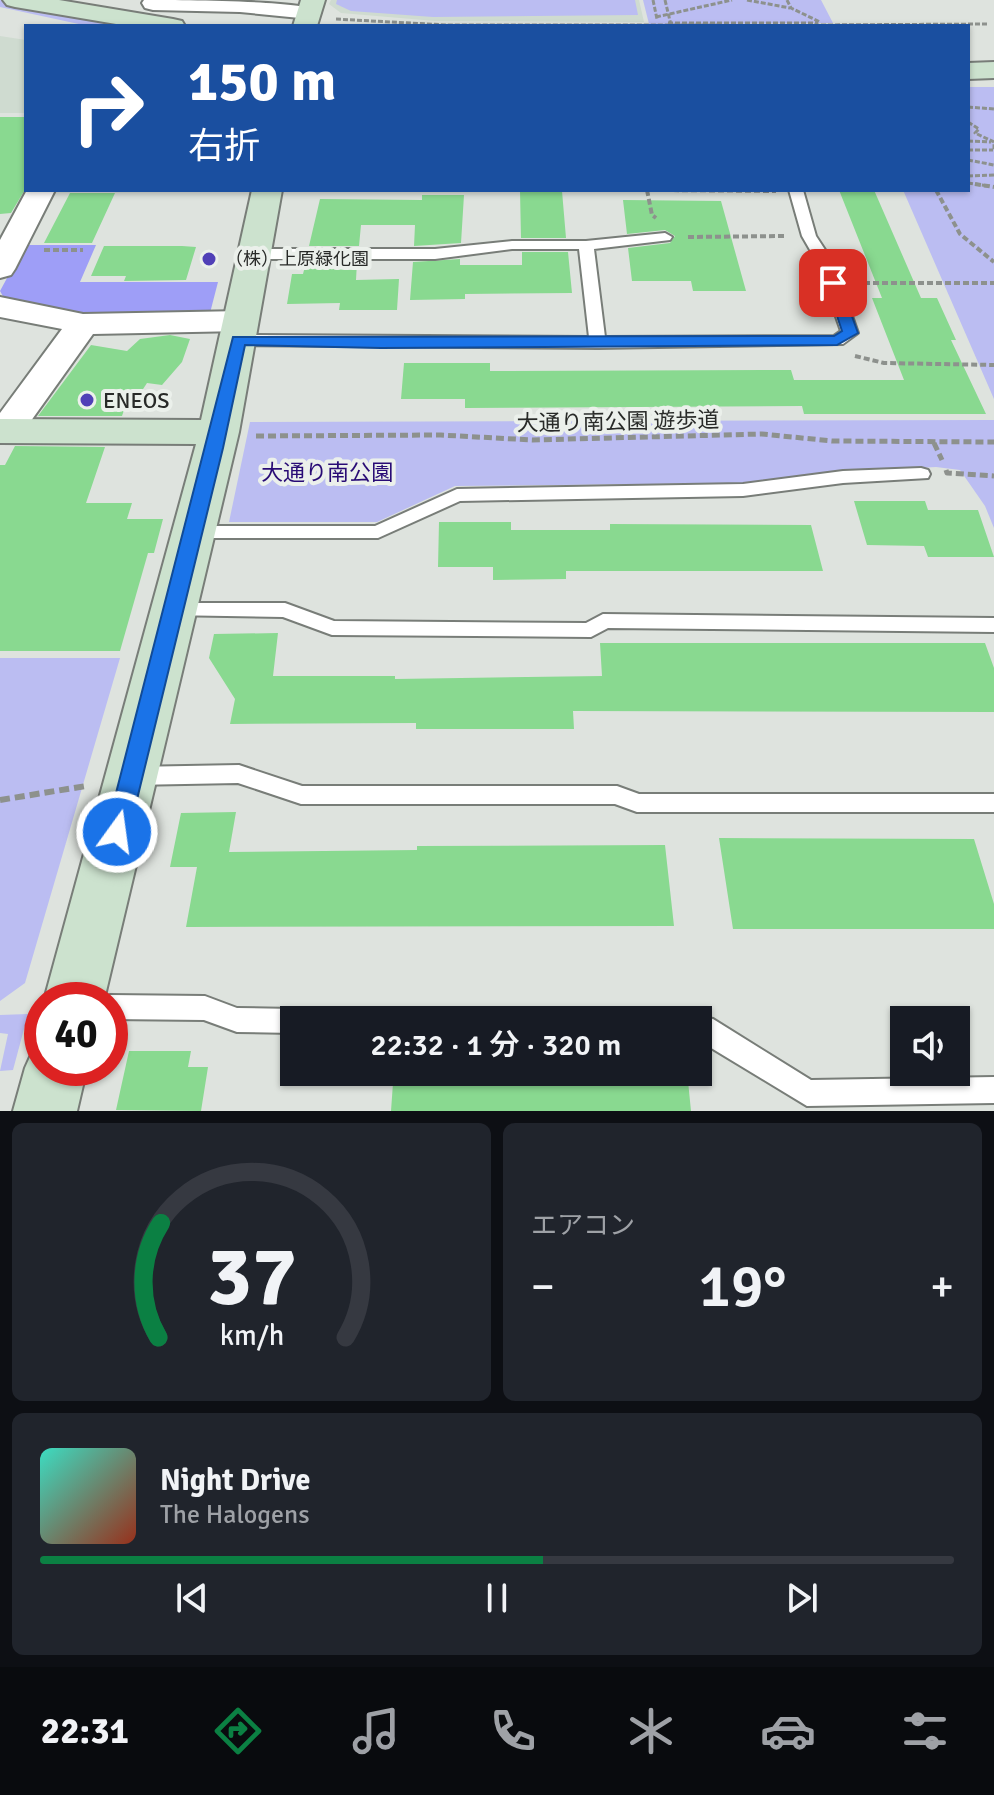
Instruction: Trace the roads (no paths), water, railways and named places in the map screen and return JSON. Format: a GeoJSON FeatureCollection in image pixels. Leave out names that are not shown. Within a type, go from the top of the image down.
{"type":"FeatureCollection","features":[{"type":"Feature","properties":{"kind":"street"},"geometry":{"type":"LineString","coordinates":[[15,0],[150,8],[240,5],[309,13]]}},
{"type":"Feature","properties":{"kind":"street"},"geometry":{"type":"LineString","coordinates":[[150,8],[170,24]]}},
{"type":"Feature","properties":{"kind":"street"},"geometry":{"type":"LineString","coordinates":[[0,16],[41,24]]}},
{"type":"Feature","properties":{"kind":"street"},"geometry":{"type":"LineString","coordinates":[[970,45],[992,35]]}},
{"type":"Feature","properties":{"kind":"street"},"geometry":{"type":"LineString","coordinates":[[970,71],[994,70]]}},
{"type":"Feature","properties":{"kind":"street"},"geometry":{"type":"LineString","coordinates":[[0,269],[40,192]]}},
{"type":"Feature","properties":{"kind":"street"},"geometry":{"type":"LineString","coordinates":[[77,982],[114,781],[173,610],[193,532],[230,434],[240,330],[267,192]]}},
{"type":"Feature","properties":{"kind":"street"},"geometry":{"type":"LineString","coordinates":[[0,307],[83,324],[240,330]]}},
{"type":"Feature","properties":{"kind":"street"},"geometry":{"type":"LineString","coordinates":[[2,431],[83,324]]}},
{"type":"Feature","properties":{"kind":"street"},"geometry":{"type":"LineString","coordinates":[[2,431],[230,434]]}},
{"type":"Feature","properties":{"kind":"street"},"geometry":{"type":"LineString","coordinates":[[45,1111],[51,1086]]}},
{"type":"Feature","properties":{"kind":"lane"},"geometry":{"type":"LineString","coordinates":[[240,330],[598,343],[837,341],[850,333],[825,262],[809,236],[797,192]]}},
{"type":"Feature","properties":{"kind":"lane"},"geometry":{"type":"LineString","coordinates":[[255,254],[435,254],[512,245],[586,245],[665,237]]}},
{"type":"Feature","properties":{"kind":"lane"},"geometry":{"type":"LineString","coordinates":[[586,245],[598,343]]}},
{"type":"Feature","properties":{"kind":"lane"},"geometry":{"type":"LineString","coordinates":[[193,532],[378,532],[457,495],[743,490],[843,477],[921,474]]}},
{"type":"Feature","properties":{"kind":"lane"},"geometry":{"type":"LineString","coordinates":[[173,610],[285,610],[332,628],[591,630],[603,621],[994,625]]}},
{"type":"Feature","properties":{"kind":"lane"},"geometry":{"type":"LineString","coordinates":[[114,781],[239,774],[301,795],[617,795],[637,803],[994,803]]}},
{"type":"Feature","properties":{"kind":"lane"},"geometry":{"type":"LineString","coordinates":[[128,1007],[205,1008],[237,1020],[280,1021]]}},
{"type":"Feature","properties":{"kind":"lane"},"geometry":{"type":"LineString","coordinates":[[712,1034],[807,1093],[994,1090]]}},
{"type":"Feature","properties":{"kind":"place","name":"（株）上原緑化園"},"geometry":{"type":"Point","coordinates":[209,259]}},
{"type":"Feature","properties":{"kind":"place","name":"ENEOS"},"geometry":{"type":"Point","coordinates":[87,400]}},
{"type":"Feature","properties":{"kind":"park label","name":"大通り南公園"},"geometry":{"type":"Point","coordinates":[327,472]}}]}
